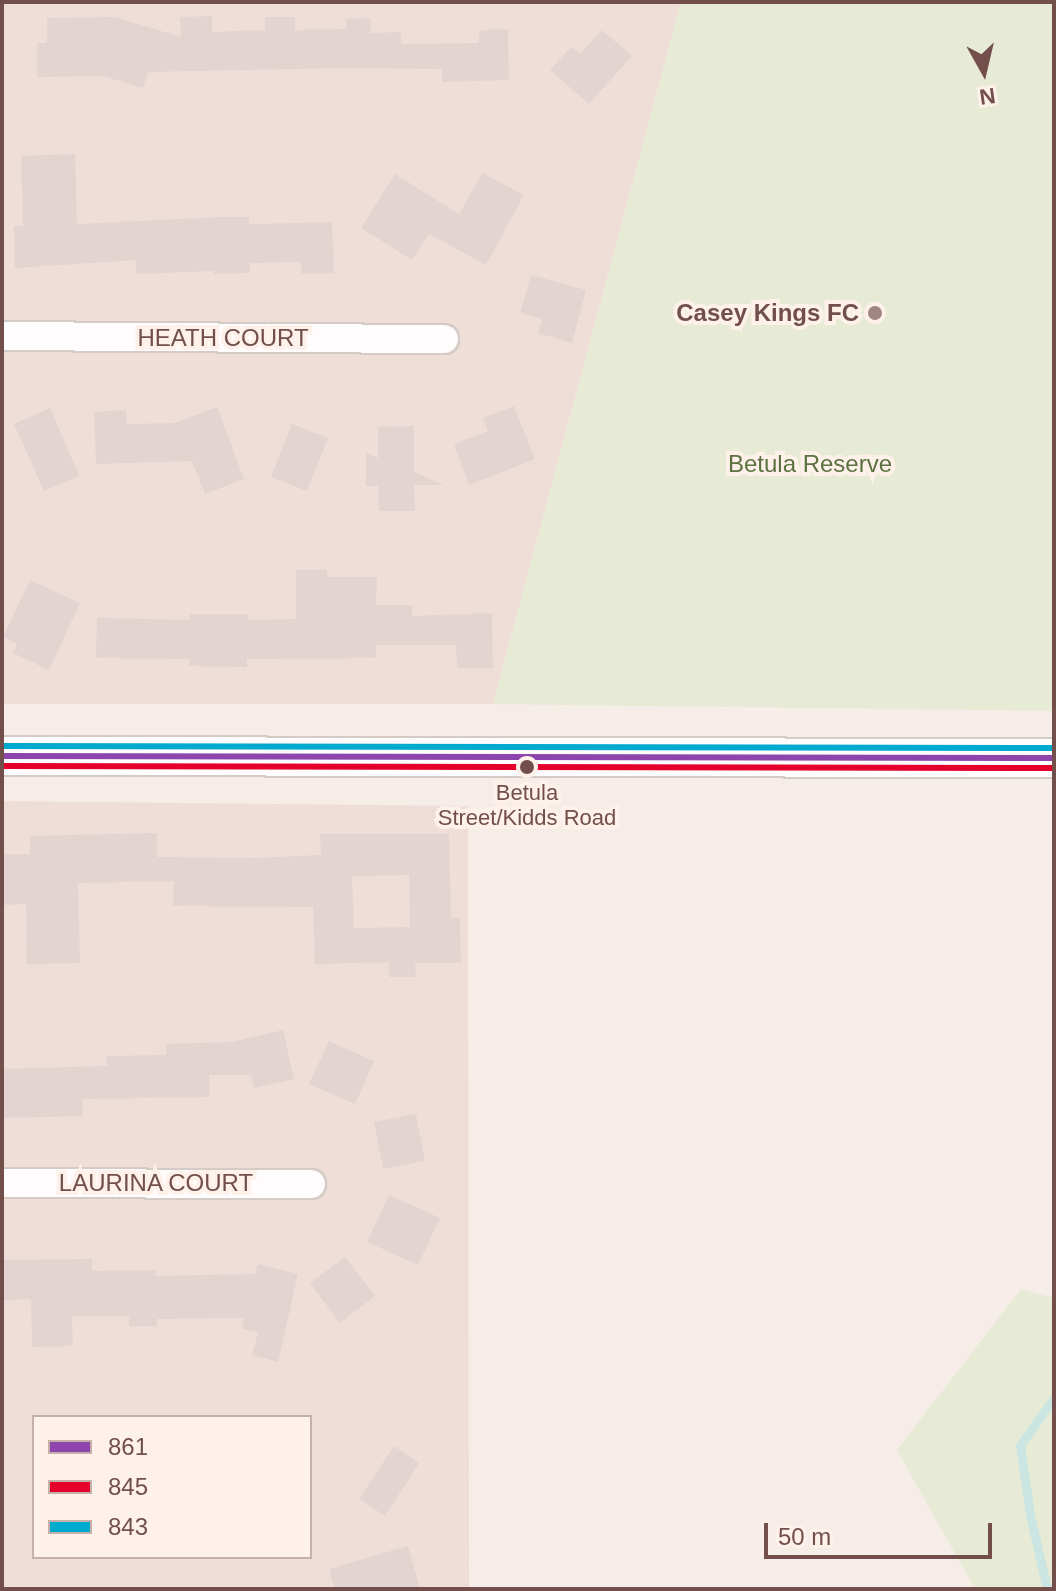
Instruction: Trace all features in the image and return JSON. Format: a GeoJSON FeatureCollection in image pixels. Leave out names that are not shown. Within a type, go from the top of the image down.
{"type":"FeatureCollection","features":[{"type":"Feature","properties":{"kind":"main road"},"geometry":{"type":"LineString","coordinates":[[2,756],[1054,758]]}},
{"type":"Feature","properties":{"kind":"street","name":"HEATH COURT"},"geometry":{"type":"LineString","coordinates":[[2,336],[444,339]]}},
{"type":"Feature","properties":{"kind":"street","name":"LAURINA COURT"},"geometry":{"type":"LineString","coordinates":[[2,1183],[311,1184]]}},
{"type":"Feature","properties":{"kind":"shaded area"},"geometry":{"type":"Polygon","coordinates":[[[2,2],[681,2],[493,704],[2,704],[2,2]]]}},
{"type":"Feature","properties":{"kind":"shaded area"},"geometry":{"type":"Polygon","coordinates":[[[2,801],[468,806],[469,1589],[2,1589],[2,801]]]}},
{"type":"Feature","properties":{"kind":"green space","name":"Betula Reserve"},"geometry":{"type":"Polygon","coordinates":[[[681,2],[1054,2],[1054,711],[493,704],[681,2]]]}},
{"type":"Feature","properties":{"kind":"green space"},"geometry":{"type":"Polygon","coordinates":[[[1021,1289],[1054,1298],[1054,1589],[975,1589],[897,1450],[1021,1289]]]}},
{"type":"Feature","properties":{"kind":"building"},"geometry":{"type":"Polygon","coordinates":[[[212,16],[212,32],[265,30],[265,17],[295,17],[295,30],[346,29],[346,19],[370,18],[371,33],[401,32],[401,44],[479,43],[479,30],[508,29],[509,80],[442,82],[442,69],[347,68],[148,72],[143,88],[103,76],[37,77],[37,43],[47,43],[47,18],[115,17],[181,37],[180,17],[212,16]]]}},
{"type":"Feature","properties":{"kind":"building"},"geometry":{"type":"Polygon","coordinates":[[[602,30],[632,56],[589,104],[550,70],[571,47],[580,54],[602,30]]]}},
{"type":"Feature","properties":{"kind":"building"},"geometry":{"type":"Polygon","coordinates":[[[75,154],[77,224],[222,217],[249,217],[249,224],[332,222],[334,273],[302,274],[301,262],[250,263],[250,273],[214,274],[214,271],[136,274],[136,260],[15,268],[14,226],[23,226],[21,156],[75,154]]]}},
{"type":"Feature","properties":{"kind":"building"},"geometry":{"type":"Polygon","coordinates":[[[482,173],[524,195],[486,265],[429,234],[412,260],[361,228],[395,174],[459,214],[482,173]]]}},
{"type":"Feature","properties":{"kind":"building"},"geometry":{"type":"Polygon","coordinates":[[[531,275],[586,290],[572,343],[538,333],[542,319],[520,313],[531,275]]]}},
{"type":"Feature","properties":{"kind":"building"},"geometry":{"type":"Polygon","coordinates":[[[514,406],[535,459],[469,485],[454,444],[488,431],[483,418],[514,406]]]}},
{"type":"Feature","properties":{"kind":"building"},"geometry":{"type":"Polygon","coordinates":[[[217,407],[244,479],[205,494],[192,461],[96,464],[94,412],[126,410],[127,424],[175,423],[217,407]]]}},
{"type":"Feature","properties":{"kind":"building"},"geometry":{"type":"Polygon","coordinates":[[[50,408],[79,476],[44,491],[14,424],[50,408]]]}},
{"type":"Feature","properties":{"kind":"building"},"geometry":{"type":"Polygon","coordinates":[[[292,424],[328,438],[307,491],[271,477],[292,424]]]}},
{"type":"Feature","properties":{"kind":"building"},"geometry":{"type":"Polygon","coordinates":[[[414,426],[414,472],[444,485],[414,485],[415,511],[379,511],[378,486],[366,486],[366,453],[378,458],[378,427],[414,426]]]}},
{"type":"Feature","properties":{"kind":"building"},"geometry":{"type":"Polygon","coordinates":[[[296,570],[327,570],[327,577],[377,577],[376,605],[412,605],[412,616],[492,613],[493,668],[457,668],[456,645],[376,645],[376,658],[247,659],[247,667],[189,666],[190,659],[96,658],[97,618],[190,620],[190,614],[248,614],[248,620],[296,619],[296,570]]]}},
{"type":"Feature","properties":{"kind":"building"},"geometry":{"type":"Polygon","coordinates":[[[30,580],[80,603],[49,670],[13,653],[17,644],[3,637],[30,580]]]}},
{"type":"Feature","properties":{"kind":"building"},"geometry":{"type":"Polygon","coordinates":[[[157,833],[157,857],[255,858],[321,855],[320,834],[449,834],[451,918],[460,918],[461,963],[415,963],[416,977],[389,977],[389,962],[315,964],[313,907],[173,906],[174,881],[78,883],[80,963],[27,964],[26,904],[2,905],[2,854],[30,854],[30,836],[157,833]],[[409,875],[352,876],[354,928],[410,927],[409,875]]]}},
{"type":"Feature","properties":{"kind":"building"},"geometry":{"type":"Polygon","coordinates":[[[283,1030],[294,1079],[254,1088],[251,1075],[209,1075],[210,1097],[82,1099],[83,1116],[2,1118],[2,1069],[107,1066],[106,1056],[166,1055],[166,1044],[232,1042],[283,1030]]]}},
{"type":"Feature","properties":{"kind":"building"},"geometry":{"type":"Polygon","coordinates":[[[329,1041],[374,1061],[355,1104],[309,1084],[329,1041]]]}},
{"type":"Feature","properties":{"kind":"building"},"geometry":{"type":"Polygon","coordinates":[[[416,1114],[425,1161],[383,1169],[374,1122],[416,1114]]]}},
{"type":"Feature","properties":{"kind":"building"},"geometry":{"type":"Polygon","coordinates":[[[389,1195],[440,1218],[418,1265],[367,1242],[389,1195]]]}},
{"type":"Feature","properties":{"kind":"building"},"geometry":{"type":"Polygon","coordinates":[[[345,1257],[375,1296],[340,1323],[310,1283],[345,1257]]]}},
{"type":"Feature","properties":{"kind":"building"},"geometry":{"type":"Polygon","coordinates":[[[92,1259],[92,1271],[156,1270],[156,1276],[255,1274],[258,1264],[298,1274],[278,1362],[252,1355],[258,1332],[242,1329],[244,1318],[157,1319],[157,1326],[129,1326],[129,1316],[72,1316],[73,1346],[32,1347],[31,1299],[2,1300],[2,1260],[92,1259]]]}},
{"type":"Feature","properties":{"kind":"building"},"geometry":{"type":"Polygon","coordinates":[[[394,1446],[419,1463],[385,1516],[359,1499],[394,1446]]]}},
{"type":"Feature","properties":{"kind":"building"},"geometry":{"type":"Polygon","coordinates":[[[408,1546],[420,1589],[335,1589],[329,1569],[408,1546]]]}},
{"type":"Feature","properties":{"kind":"waterway"},"geometry":{"type":"LineString","coordinates":[[1047,1589],[1030,1515],[1020,1445],[1054,1398]]}},
{"type":"Feature","properties":{"kind":"transit line","name":"843"},"geometry":{"type":"LineString","coordinates":[[2,746],[1054,748]]}},
{"type":"Feature","properties":{"kind":"transit line","name":"861"},"geometry":{"type":"LineString","coordinates":[[2,756],[1054,758]]}},
{"type":"Feature","properties":{"kind":"transit line","name":"845"},"geometry":{"type":"LineString","coordinates":[[2,766],[1054,768]]}},
{"type":"Feature","properties":{"kind":"place","name":"Casey Kings FC"},"geometry":{"type":"Point","coordinates":[875,313]}},
{"type":"Feature","properties":{"kind":"place","name":"Betula Street/Kidds Road"},"geometry":{"type":"Point","coordinates":[527,767]}}]}
